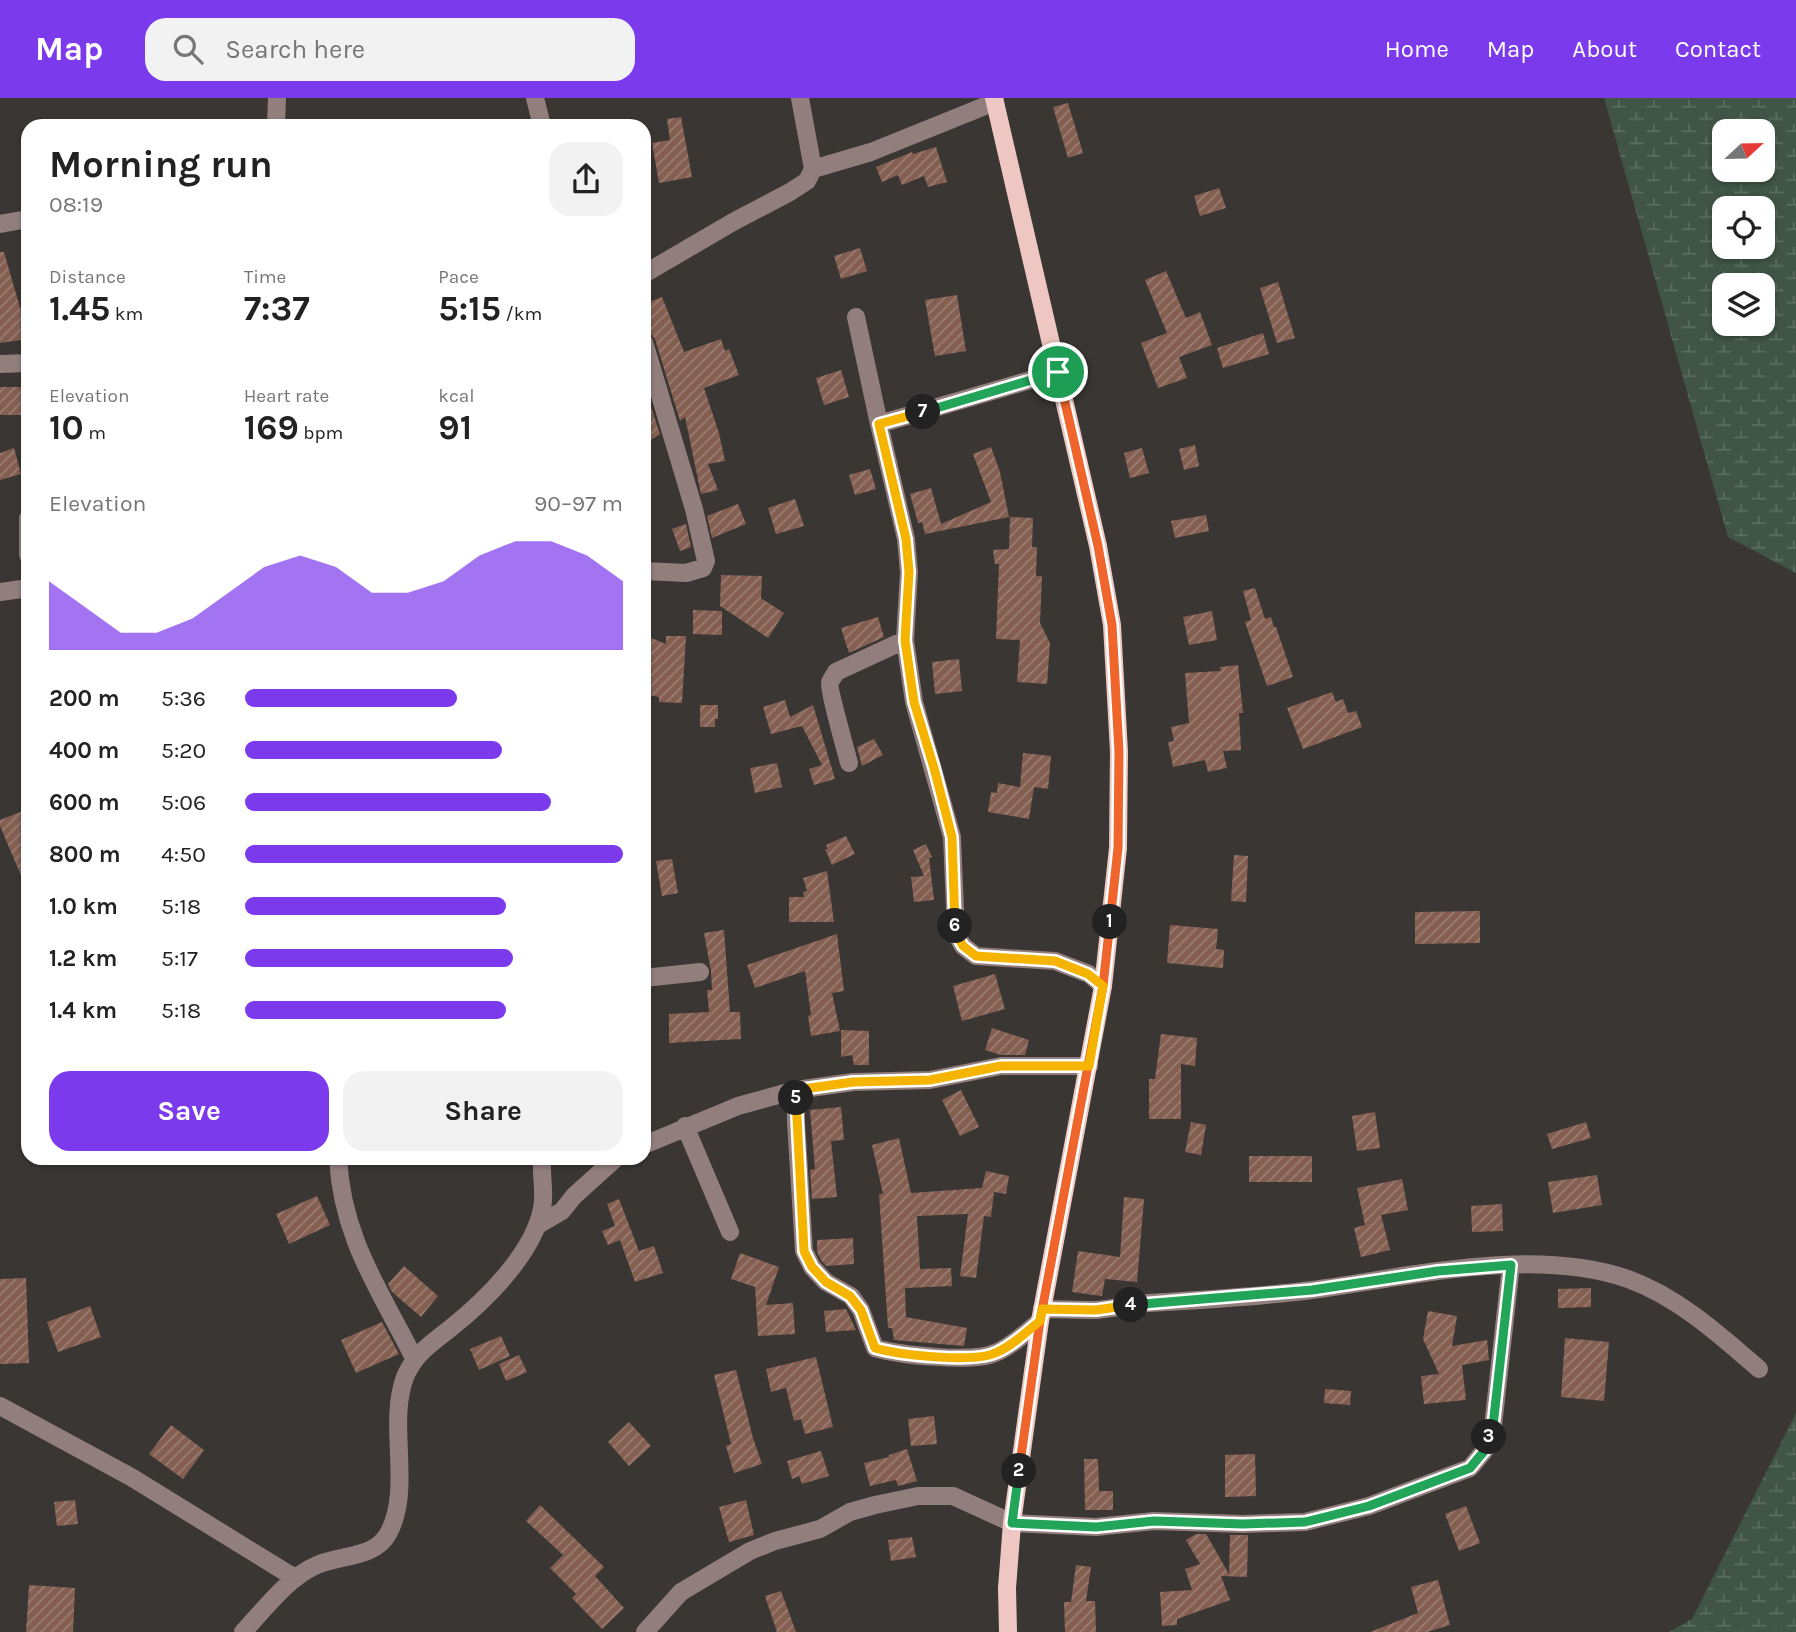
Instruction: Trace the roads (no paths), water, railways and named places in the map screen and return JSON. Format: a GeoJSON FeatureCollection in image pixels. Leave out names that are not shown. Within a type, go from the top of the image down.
{"type":"FeatureCollection","features":[{"type":"Feature","properties":{"kind":"main road"},"geometry":{"type":"LineString","coordinates":[[994,100],[1098,546],[1112,625],[1119,752],[1118,848],[1103,986],[1041,1315],[1012,1523],[1007,1588],[1008,1632]]}},
{"type":"Feature","properties":{"kind":"street"},"geometry":{"type":"LineString","coordinates":[[276,98],[276,119]]}},
{"type":"Feature","properties":{"kind":"street"},"geometry":{"type":"LineString","coordinates":[[535,98],[540,119]]}},
{"type":"Feature","properties":{"kind":"street"},"geometry":{"type":"LineString","coordinates":[[651,270],[807,181],[813,170],[800,98]]}},
{"type":"Feature","properties":{"kind":"street"},"geometry":{"type":"LineString","coordinates":[[813,170],[871,152],[994,100]]}},
{"type":"Feature","properties":{"kind":"street"},"geometry":{"type":"LineString","coordinates":[[0,224],[21,220]]}},
{"type":"Feature","properties":{"kind":"street"},"geometry":{"type":"LineString","coordinates":[[856,317],[906,539],[909,572],[905,640],[914,702],[952,837],[956,934],[963,946],[976,956],[1055,961],[1088,974],[1103,986]]}},
{"type":"Feature","properties":{"kind":"street"},"geometry":{"type":"LineString","coordinates":[[0,364],[21,363]]}},
{"type":"Feature","properties":{"kind":"street"},"geometry":{"type":"LineString","coordinates":[[651,365],[694,509],[706,561],[703,568],[686,573],[651,571]]}},
{"type":"Feature","properties":{"kind":"street"},"geometry":{"type":"LineString","coordinates":[[879,424],[1058,372]]}},
{"type":"Feature","properties":{"kind":"street"},"geometry":{"type":"LineString","coordinates":[[0,593],[21,589]]}},
{"type":"Feature","properties":{"kind":"street"},"geometry":{"type":"LineString","coordinates":[[849,763],[830,693],[830,681],[836,673],[905,640]]}},
{"type":"Feature","properties":{"kind":"street"},"geometry":{"type":"LineString","coordinates":[[651,977],[700,972]]}},
{"type":"Feature","properties":{"kind":"street"},"geometry":{"type":"LineString","coordinates":[[651,1142],[738,1106],[796,1090],[853,1082],[930,1080],[1001,1066],[1089,1066]]}},
{"type":"Feature","properties":{"kind":"street"},"geometry":{"type":"LineString","coordinates":[[796,1090],[804,1251],[812,1267],[826,1282],[850,1296],[861,1310],[875,1348],[889,1352],[968,1358],[989,1356],[999,1352],[1041,1315],[1145,1303],[1286,1293],[1438,1271],[1511,1265],[1592,1270],[1629,1279],[1681,1306],[1759,1368]]}},
{"type":"Feature","properties":{"kind":"street"},"geometry":{"type":"LineString","coordinates":[[685,1126],[730,1232]]}},
{"type":"Feature","properties":{"kind":"street"},"geometry":{"type":"LineString","coordinates":[[339,1165],[348,1225],[367,1271],[414,1358]]}},
{"type":"Feature","properties":{"kind":"street"},"geometry":{"type":"LineString","coordinates":[[243,1632],[295,1578],[331,1559],[377,1547],[388,1534],[396,1509],[400,1406],[404,1379],[414,1358],[501,1282],[526,1247],[538,1225],[543,1202],[542,1165]]}},
{"type":"Feature","properties":{"kind":"street"},"geometry":{"type":"LineString","coordinates":[[538,1225],[562,1211],[606,1165]]}},
{"type":"Feature","properties":{"kind":"street"},"geometry":{"type":"LineString","coordinates":[[645,1632],[681,1592],[750,1551],[820,1529],[850,1512],[918,1496],[953,1496],[1012,1523],[1096,1527],[1154,1521],[1243,1524],[1305,1522],[1369,1506],[1470,1468],[1485,1450],[1493,1426],[1511,1265]]}},
{"type":"Feature","properties":{"kind":"street"},"geometry":{"type":"LineString","coordinates":[[0,1410],[131,1477],[295,1578]]}}]}
